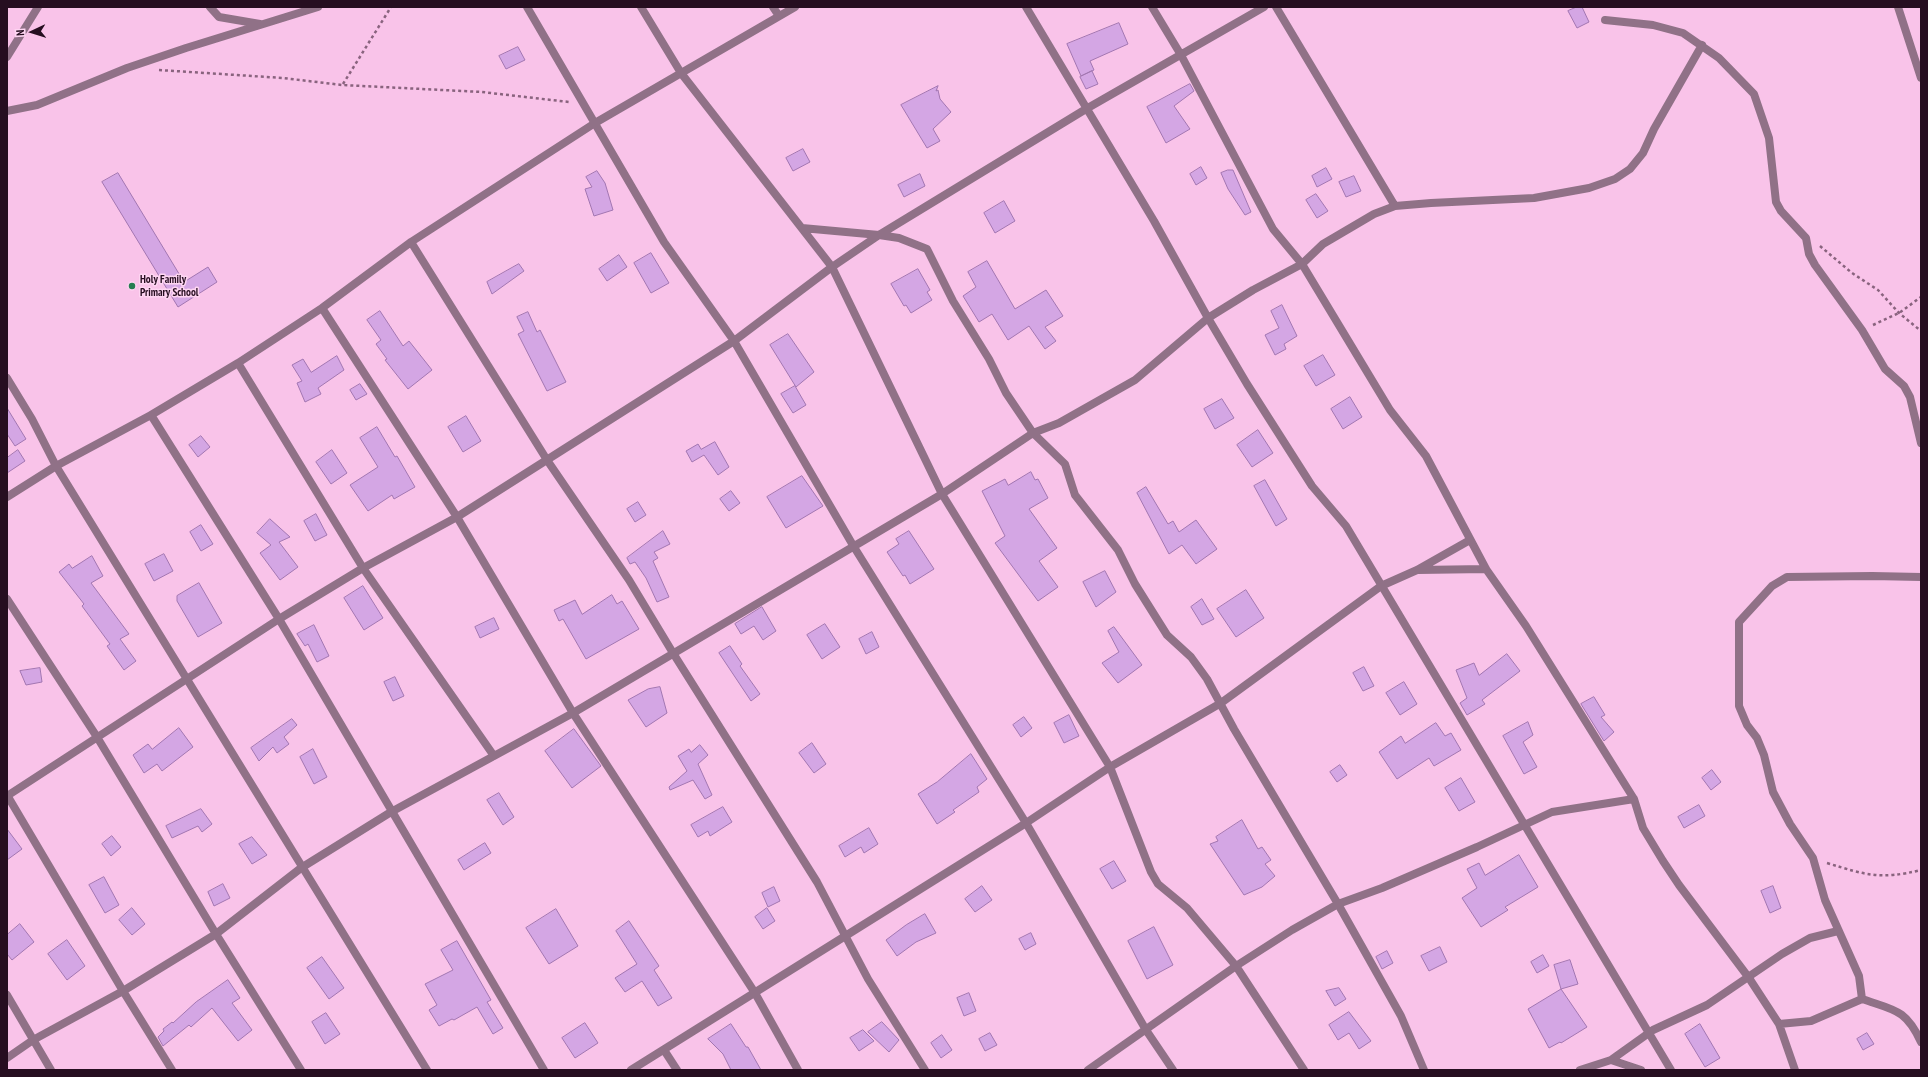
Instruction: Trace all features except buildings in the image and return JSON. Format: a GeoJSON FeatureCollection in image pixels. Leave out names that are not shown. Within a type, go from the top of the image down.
{"type":"FeatureCollection","features":[{"type":"Feature","properties":{"kind":"street"},"geometry":{"type":"LineString","coordinates":[[7,57],[38,7]]}},
{"type":"Feature","properties":{"kind":"street"},"geometry":{"type":"LineString","coordinates":[[210,7],[219,17],[264,25]]}},
{"type":"Feature","properties":{"kind":"street"},"geometry":{"type":"LineString","coordinates":[[7,111],[37,105],[144,62],[318,7]]}},
{"type":"Feature","properties":{"kind":"street"},"geometry":{"type":"LineString","coordinates":[[527,7],[664,242],[734,341],[854,546],[1026,823],[1146,1030],[1173,1070]]}},
{"type":"Feature","properties":{"kind":"street"},"geometry":{"type":"LineString","coordinates":[[641,7],[681,73],[832,267],[942,494],[1110,767],[1151,872],[1158,884],[1187,908],[1236,966],[1304,1070]]}},
{"type":"Feature","properties":{"kind":"street"},"geometry":{"type":"LineString","coordinates":[[773,7],[779,16]]}},
{"type":"Feature","properties":{"kind":"street"},"geometry":{"type":"LineString","coordinates":[[7,497],[56,466],[151,416],[238,364],[322,308],[411,242],[595,123],[795,7]]}},
{"type":"Feature","properties":{"kind":"street"},"geometry":{"type":"LineString","coordinates":[[1026,7],[1154,221],[1208,318],[1312,486],[1346,526],[1648,1034],[1671,1070]]}},
{"type":"Feature","properties":{"kind":"street"},"geometry":{"type":"LineString","coordinates":[[1152,7],[1181,55],[1273,229],[1302,264],[1390,410],[1426,456],[1486,569],[1526,626],[1634,799],[1644,828],[1663,861],[1679,885],[1749,978],[1779,1024],[1795,1070]]}},
{"type":"Feature","properties":{"kind":"street"},"geometry":{"type":"LineString","coordinates":[[172,1070],[123,992],[7,796],[279,619],[363,568],[457,517],[734,341],[832,267],[879,235],[1086,109],[1264,7]]}},
{"type":"Feature","properties":{"kind":"street"},"geometry":{"type":"LineString","coordinates":[[1276,7],[1395,206]]}},
{"type":"Feature","properties":{"kind":"street"},"geometry":{"type":"LineString","coordinates":[[1898,7],[1921,78]]}},
{"type":"Feature","properties":{"kind":"street"},"geometry":{"type":"LineString","coordinates":[[1605,20],[1653,25],[1683,34],[1702,45],[1719,58],[1754,94],[1769,138],[1776,202],[1781,211],[1806,238],[1809,254],[1815,265],[1862,330],[1886,369],[1904,386],[1910,397],[1921,443]]}},
{"type":"Feature","properties":{"kind":"street"},"geometry":{"type":"LineString","coordinates":[[7,1058],[33,1040],[123,992],[216,934],[301,868],[391,812],[573,713],[942,494],[1032,433],[1059,423],[1135,380],[1208,318],[1253,290],[1302,264],[1323,244],[1374,214],[1395,206],[1454,201],[1534,198],[1589,188],[1615,179],[1630,169],[1643,153],[1654,129],[1702,45]]}},
{"type":"Feature","properties":{"kind":"street"},"geometry":{"type":"LineString","coordinates":[[802,228],[899,238],[927,248],[953,301],[989,359],[1006,393],[1032,433],[1065,464],[1076,495],[1091,518],[1118,550],[1135,584],[1167,635],[1191,657],[1207,679],[1234,729],[1338,904],[1400,1016],[1424,1070]]}},
{"type":"Feature","properties":{"kind":"street"},"geometry":{"type":"LineString","coordinates":[[411,242],[547,460],[629,580],[673,653],[817,882],[887,1012],[925,1070]]}},
{"type":"Feature","properties":{"kind":"street"},"geometry":{"type":"LineString","coordinates":[[322,308],[457,517],[573,713],[755,993],[798,1070]]}},
{"type":"Feature","properties":{"kind":"street"},"geometry":{"type":"LineString","coordinates":[[238,364],[363,568],[494,756]]}},
{"type":"Feature","properties":{"kind":"street"},"geometry":{"type":"LineString","coordinates":[[7,378],[32,419],[56,466],[188,679],[301,868],[427,1070]]}},
{"type":"Feature","properties":{"kind":"street"},"geometry":{"type":"LineString","coordinates":[[151,416],[279,619],[391,812],[544,1070]]}},
{"type":"Feature","properties":{"kind":"street"},"geometry":{"type":"LineString","coordinates":[[630,1070],[1026,823],[1110,767],[1221,703],[1382,586],[1417,570],[1470,540]]}},
{"type":"Feature","properties":{"kind":"street"},"geometry":{"type":"LineString","coordinates":[[1417,570],[1486,569]]}},
{"type":"Feature","properties":{"kind":"street"},"geometry":{"type":"LineString","coordinates":[[1862,999],[1859,976],[1825,900],[1813,858],[1790,824],[1773,792],[1764,755],[1757,738],[1747,725],[1739,706],[1739,622],[1772,586],[1787,577],[1921,577]]}},
{"type":"Feature","properties":{"kind":"street"},"geometry":{"type":"LineString","coordinates":[[7,599],[97,737],[216,934],[301,1070]]}},
{"type":"Feature","properties":{"kind":"street"},"geometry":{"type":"LineString","coordinates":[[1088,1070],[1236,966],[1292,930],[1338,904],[1382,888],[1524,826],[1552,812],[1634,799]]}},
{"type":"Feature","properties":{"kind":"street"},"geometry":{"type":"LineString","coordinates":[[1580,1070],[1611,1060],[1653,1030],[1707,1005],[1749,978],[1782,954],[1810,938],[1838,931]]}},
{"type":"Feature","properties":{"kind":"street"},"geometry":{"type":"LineString","coordinates":[[7,995],[51,1070]]}},
{"type":"Feature","properties":{"kind":"street"},"geometry":{"type":"LineString","coordinates":[[1779,1024],[1811,1021],[1862,999],[1901,1012],[1915,1028],[1921,1042]]}},
{"type":"Feature","properties":{"kind":"street"},"geometry":{"type":"LineString","coordinates":[[664,1050],[677,1070]]}},
{"type":"Feature","properties":{"kind":"street"},"geometry":{"type":"LineString","coordinates":[[1611,1060],[1642,1070]]}},
{"type":"Feature","properties":{"kind":"path"},"geometry":{"type":"LineString","coordinates":[[342,84],[391,7]]}},
{"type":"Feature","properties":{"kind":"path"},"geometry":{"type":"LineString","coordinates":[[158,70],[283,78],[342,84],[482,92],[583,103]]}},
{"type":"Feature","properties":{"kind":"path"},"geometry":{"type":"LineString","coordinates":[[1806,238],[1814,242],[1852,273],[1878,290],[1899,313],[1921,331]]}},
{"type":"Feature","properties":{"kind":"path"},"geometry":{"type":"LineString","coordinates":[[1862,330],[1899,313],[1921,296]]}},
{"type":"Feature","properties":{"kind":"path"},"geometry":{"type":"LineString","coordinates":[[1813,858],[1870,876],[1897,876],[1921,870]]}},
{"type":"Feature","properties":{"kind":"place","name":"Holy Family Primary School"},"geometry":{"type":"Point","coordinates":[132,286]}}]}
